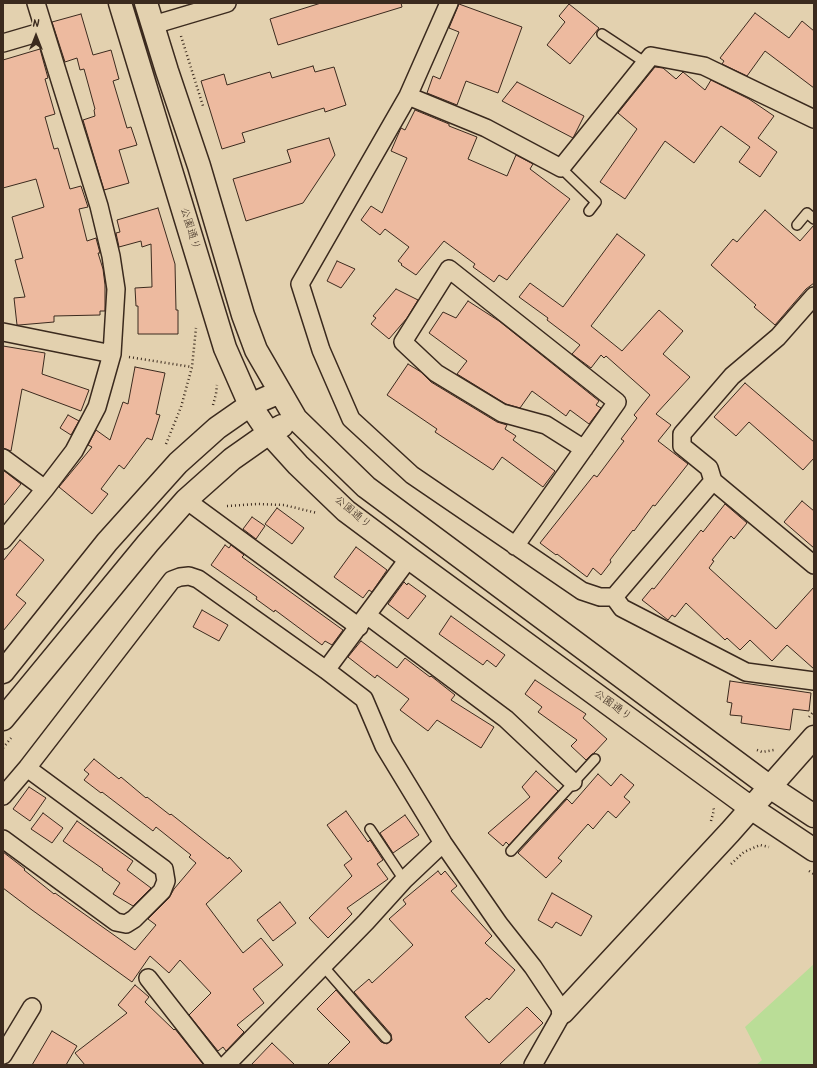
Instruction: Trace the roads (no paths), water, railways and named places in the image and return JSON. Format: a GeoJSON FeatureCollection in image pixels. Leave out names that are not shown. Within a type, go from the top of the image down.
{"type":"FeatureCollection","features":[{"type":"Feature","properties":{"kind":"street"},"geometry":{"type":"LineString","coordinates":[[3,540],[45,489],[62,460],[74,451],[97,407],[112,354],[116,289],[111,256],[99,206],[36,3]]}},
{"type":"Feature","properties":{"kind":"street","name":"公園通り"},"geometry":{"type":"LineString","coordinates":[[120,3],[226,348],[250,405],[269,433],[298,465],[346,511],[751,808],[811,860]]}},
{"type":"Feature","properties":{"kind":"street"},"geometry":{"type":"LineString","coordinates":[[146,3],[199,166],[243,315],[256,350],[296,419],[366,487],[770,787],[814,816]]}},
{"type":"Feature","properties":{"kind":"street"},"geometry":{"type":"LineString","coordinates":[[153,25],[227,3]]}},
{"type":"Feature","properties":{"kind":"street"},"geometry":{"type":"LineString","coordinates":[[449,3],[408,96],[300,284],[320,350],[351,419],[412,475],[582,591],[600,597],[614,597],[713,481]]}},
{"type":"Feature","properties":{"kind":"street"},"geometry":{"type":"LineString","coordinates":[[3,43],[44,31]]}},
{"type":"Feature","properties":{"kind":"street"},"geometry":{"type":"LineString","coordinates":[[408,96],[486,128],[561,168],[651,56],[704,66],[814,118]]}},
{"type":"Feature","properties":{"kind":"street"},"geometry":{"type":"LineString","coordinates":[[515,546],[584,449],[617,402],[449,269],[403,342],[436,373],[502,413],[546,425],[584,449]]}},
{"type":"Feature","properties":{"kind":"street"},"geometry":{"type":"LineString","coordinates":[[814,296],[778,337],[732,376],[682,434],[682,446],[709,468],[713,481],[814,566]]}},
{"type":"Feature","properties":{"kind":"street"},"geometry":{"type":"LineString","coordinates":[[3,332],[112,354]]}},
{"type":"Feature","properties":{"kind":"street"},"geometry":{"type":"LineString","coordinates":[[3,672],[107,542],[178,464],[218,428],[250,405],[280,392]]}},
{"type":"Feature","properties":{"kind":"street"},"geometry":{"type":"LineString","coordinates":[[8,728],[148,543],[194,506],[232,458],[269,433],[296,419]]}},
{"type":"Feature","properties":{"kind":"street"},"geometry":{"type":"LineString","coordinates":[[3,458],[45,489]]}},
{"type":"Feature","properties":{"kind":"street"},"geometry":{"type":"LineString","coordinates":[[194,506],[506,719],[573,782]]}},
{"type":"Feature","properties":{"kind":"street"},"geometry":{"type":"LineString","coordinates":[[326,670],[409,558]]}},
{"type":"Feature","properties":{"kind":"street"},"geometry":{"type":"LineString","coordinates":[[3,796],[27,768],[172,580],[180,576],[189,576],[198,579],[326,670],[364,699],[384,746],[443,843],[499,924],[533,967],[563,1012]]}},
{"type":"Feature","properties":{"kind":"street"},"geometry":{"type":"LineString","coordinates":[[614,597],[622,608],[746,672],[814,681]]}},
{"type":"Feature","properties":{"kind":"street"},"geometry":{"type":"LineString","coordinates":[[533,1065],[563,1012],[770,787],[809,730]]}},
{"type":"Feature","properties":{"kind":"street"},"geometry":{"type":"LineString","coordinates":[[3,838],[116,922],[126,924],[134,919],[162,891],[166,881],[164,870],[27,768]]}},
{"type":"Feature","properties":{"kind":"street"},"geometry":{"type":"LineString","coordinates":[[148,978],[227,1064],[366,922],[404,880],[443,843]]}},
{"type":"Feature","properties":{"kind":"street"},"geometry":{"type":"LineString","coordinates":[[3,1055],[32,1007]]}},
{"type":"Feature","properties":{"kind":"lane"},"geometry":{"type":"LineString","coordinates":[[602,34],[646,63]]}},
{"type":"Feature","properties":{"kind":"lane"},"geometry":{"type":"LineString","coordinates":[[561,168],[596,202],[589,211]]}},
{"type":"Feature","properties":{"kind":"lane"},"geometry":{"type":"LineString","coordinates":[[798,225],[807,213],[814,219]]}},
{"type":"Feature","properties":{"kind":"lane"},"geometry":{"type":"LineString","coordinates":[[512,851],[595,759]]}},
{"type":"Feature","properties":{"kind":"lane"},"geometry":{"type":"LineString","coordinates":[[370,830],[404,880]]}},
{"type":"Feature","properties":{"kind":"lane"},"geometry":{"type":"LineString","coordinates":[[323,966],[386,1038]]}}]}
